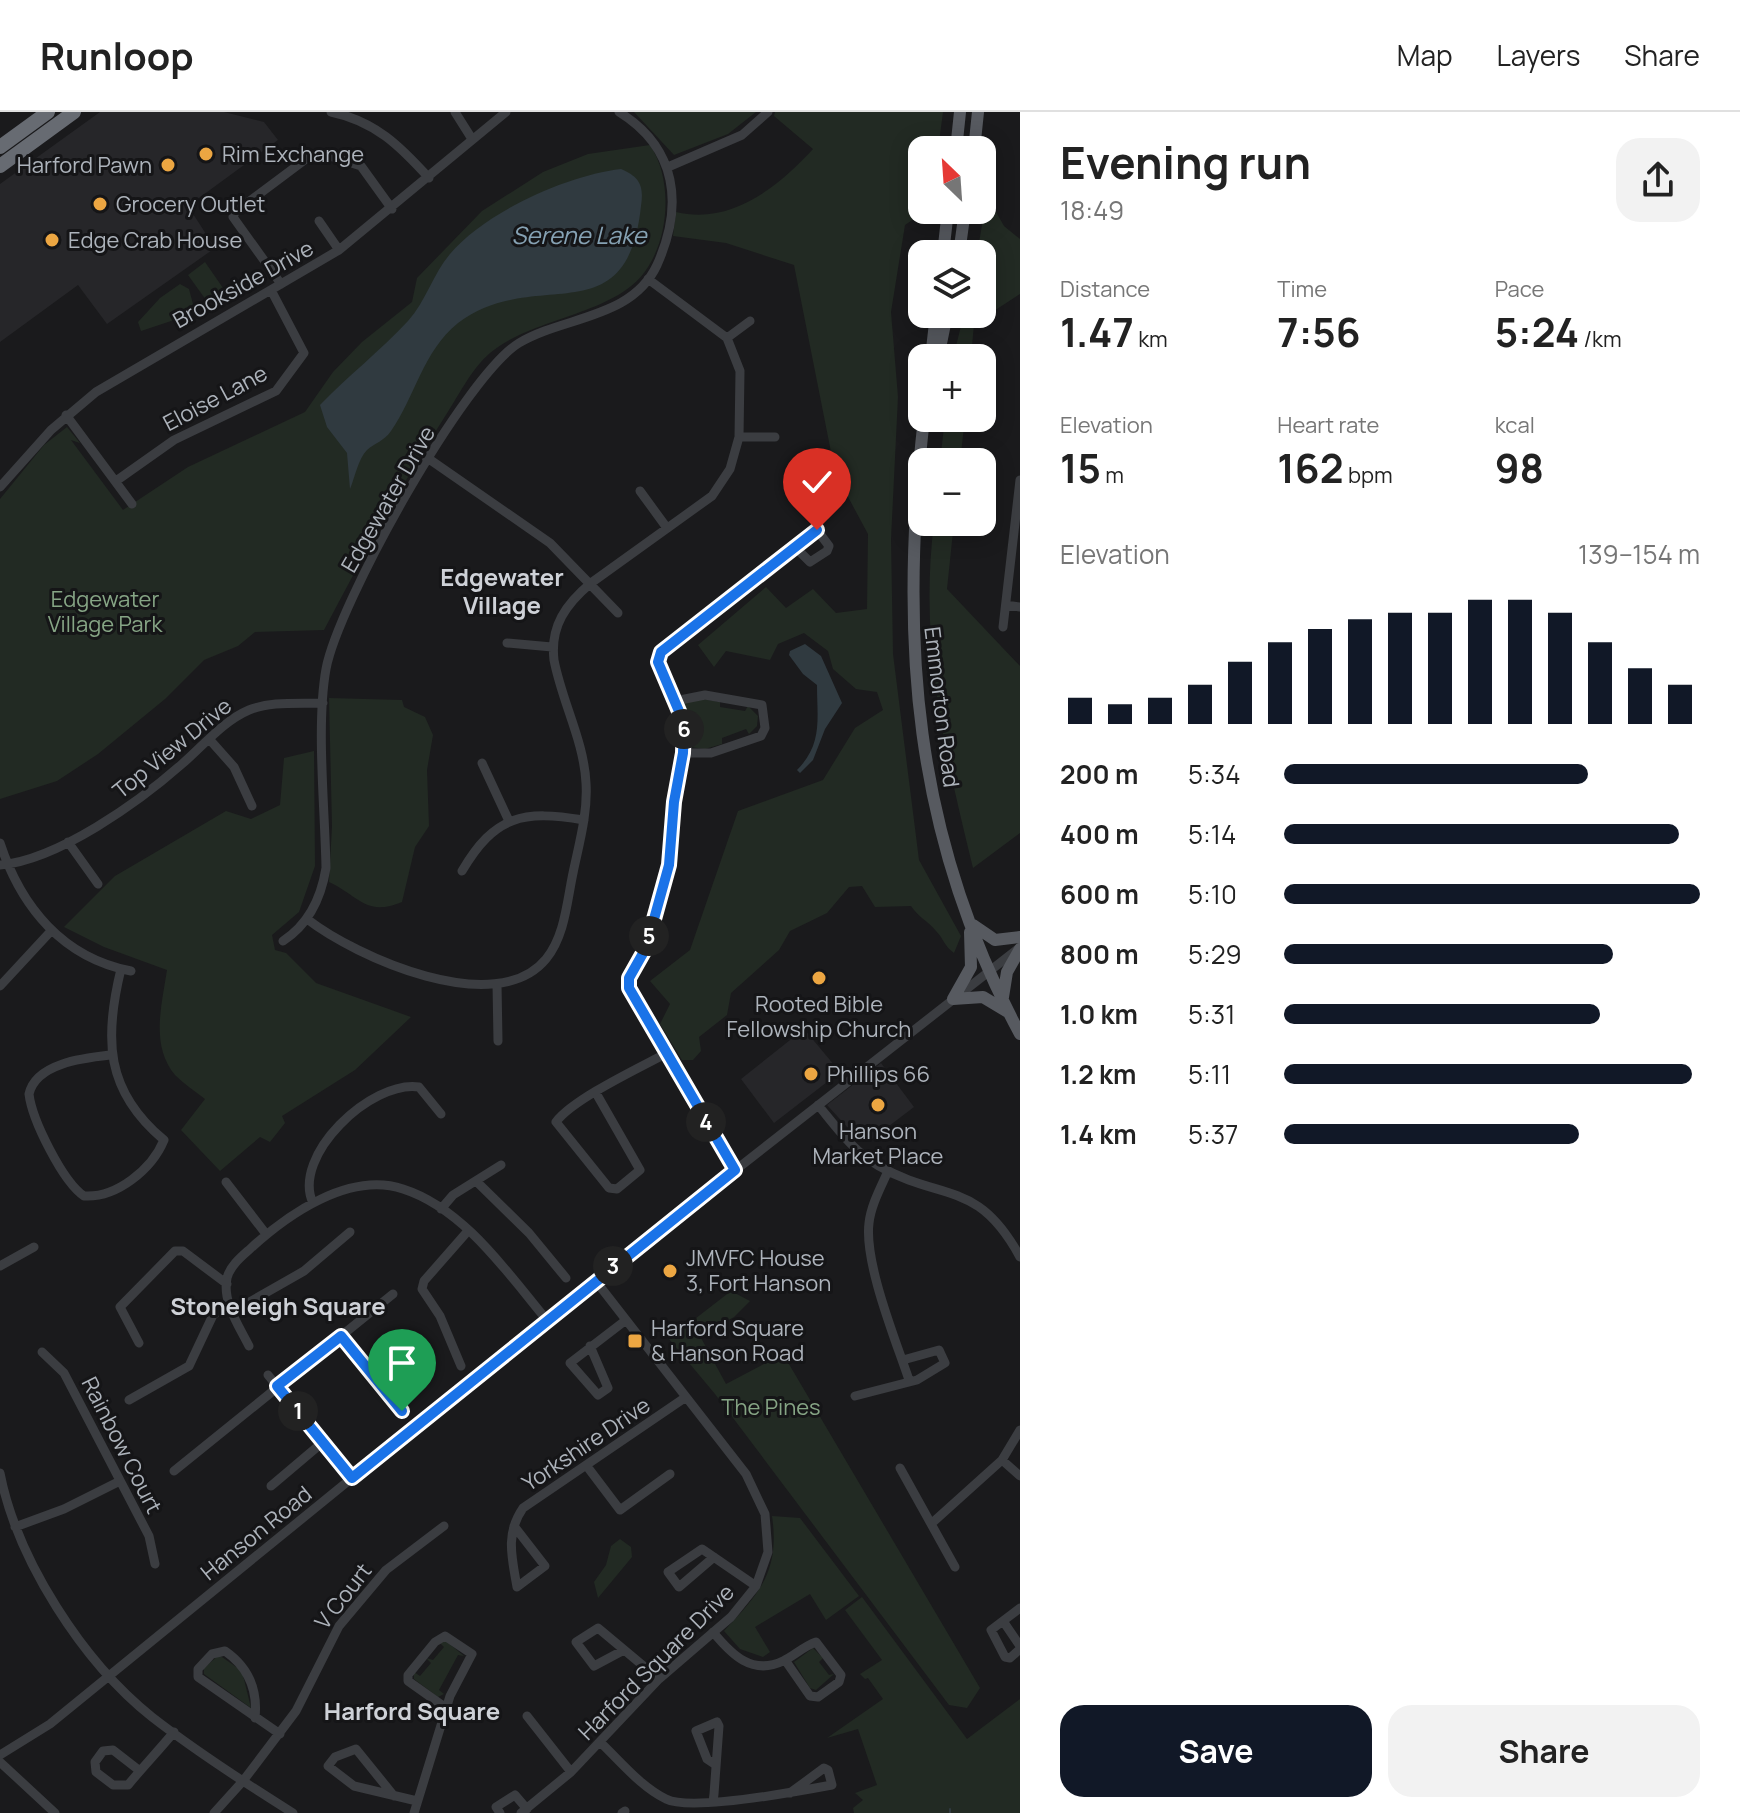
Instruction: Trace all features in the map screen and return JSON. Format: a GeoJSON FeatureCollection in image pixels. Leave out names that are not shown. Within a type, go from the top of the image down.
{"type":"FeatureCollection","features":[{"type":"Feature","properties":{"kind":"highway"},"geometry":{"type":"LineString","coordinates":[[0,147],[48,112]]}},
{"type":"Feature","properties":{"kind":"highway"},"geometry":{"type":"LineString","coordinates":[[0,166],[74,112]]}},
{"type":"Feature","properties":{"kind":"main road"},"geometry":{"type":"LineString","coordinates":[[957,136],[960,112]]}},
{"type":"Feature","properties":{"kind":"main road"},"geometry":{"type":"LineString","coordinates":[[975,136],[978,112]]}},
{"type":"Feature","properties":{"kind":"main road","name":"Emmorton Road"},"geometry":{"type":"LineString","coordinates":[[923,432],[911,550],[913,665],[930,783],[970,918],[1020,1034]]}},
{"type":"Feature","properties":{"kind":"main road"},"geometry":{"type":"LineString","coordinates":[[970,918],[995,940],[1020,937]]}},
{"type":"Feature","properties":{"kind":"main road"},"geometry":{"type":"LineString","coordinates":[[953,999],[971,967],[970,918]]}},
{"type":"Feature","properties":{"kind":"main road"},"geometry":{"type":"LineString","coordinates":[[953,999],[983,997],[1006,1006],[1007,972],[1020,948]]}},
{"type":"Feature","properties":{"kind":"street"},"geometry":{"type":"LineString","coordinates":[[331,112],[356,118],[381,131],[429,178]]}},
{"type":"Feature","properties":{"kind":"street"},"geometry":{"type":"LineString","coordinates":[[455,112],[472,139]]}},
{"type":"Feature","properties":{"kind":"street","name":"Brookside Drive"},"geometry":{"type":"LineString","coordinates":[[0,487],[22,459],[66,415],[115,379],[339,250],[506,112]]}},
{"type":"Feature","properties":{"kind":"street"},"geometry":{"type":"LineString","coordinates":[[619,112],[648,133],[668,167],[742,135],[768,112]]}},
{"type":"Feature","properties":{"kind":"street"},"geometry":{"type":"LineString","coordinates":[[281,284],[233,217],[235,212],[315,153],[361,166],[392,209]]}},
{"type":"Feature","properties":{"kind":"street","name":"Edgewater Drive"},"geometry":{"type":"LineString","coordinates":[[283,941],[307,919],[321,895],[326,868],[323,703],[326,670],[339,623],[429,459],[482,378],[502,356],[532,336],[621,304],[648,279],[657,266],[669,228],[672,187],[668,167]]}},
{"type":"Feature","properties":{"kind":"street"},"geometry":{"type":"LineString","coordinates":[[319,221],[339,250]]}},
{"type":"Feature","properties":{"kind":"street"},"geometry":{"type":"LineString","coordinates":[[307,919],[336,940],[379,960],[428,975],[497,984],[529,973],[554,947],[584,820],[586,783],[581,752],[552,647],[566,607],[591,583],[702,504],[723,483],[739,437],[740,371],[727,338],[648,279]]}},
{"type":"Feature","properties":{"kind":"street","name":"Eloise Lane"},"geometry":{"type":"LineString","coordinates":[[116,481],[174,440],[279,388],[304,353],[271,290]]}},
{"type":"Feature","properties":{"kind":"street"},"geometry":{"type":"LineString","coordinates":[[727,338],[750,321]]}},
{"type":"Feature","properties":{"kind":"street"},"geometry":{"type":"LineString","coordinates":[[66,415],[132,504]]}},
{"type":"Feature","properties":{"kind":"street"},"geometry":{"type":"LineString","coordinates":[[739,437],[775,437]]}},
{"type":"Feature","properties":{"kind":"street"},"geometry":{"type":"LineString","coordinates":[[429,459],[528,525],[591,583],[618,613]]}},
{"type":"Feature","properties":{"kind":"street"},"geometry":{"type":"LineString","coordinates":[[1003,627],[1020,480]]}},
{"type":"Feature","properties":{"kind":"street"},"geometry":{"type":"LineString","coordinates":[[640,491],[667,528]]}},
{"type":"Feature","properties":{"kind":"street"},"geometry":{"type":"LineString","coordinates":[[735,1170],[631,994],[628,982],[646,948],[669,865],[674,802],[683,753],[684,723],[658,667],[661,652],[795,547]]}},
{"type":"Feature","properties":{"kind":"street"},"geometry":{"type":"LineString","coordinates":[[1006,605],[1020,607]]}},
{"type":"Feature","properties":{"kind":"street"},"geometry":{"type":"LineString","coordinates":[[507,643],[552,647]]}},
{"type":"Feature","properties":{"kind":"street"},"geometry":{"type":"LineString","coordinates":[[675,701],[705,695],[762,705],[764,714],[761,736],[711,753],[683,753]]}},
{"type":"Feature","properties":{"kind":"street","name":"Top View Drive"},"geometry":{"type":"LineString","coordinates":[[3,865],[68,842],[141,799],[249,710],[272,705],[323,703]]}},
{"type":"Feature","properties":{"kind":"street"},"geometry":{"type":"LineString","coordinates":[[210,740],[234,767],[252,806]]}},
{"type":"Feature","properties":{"kind":"street"},"geometry":{"type":"LineString","coordinates":[[482,763],[509,821]]}},
{"type":"Feature","properties":{"kind":"street"},"geometry":{"type":"LineString","coordinates":[[462,871],[485,837],[509,821],[539,814],[584,820]]}},
{"type":"Feature","properties":{"kind":"street"},"geometry":{"type":"LineString","coordinates":[[68,842],[98,884]]}},
{"type":"Feature","properties":{"kind":"street"},"geometry":{"type":"LineString","coordinates":[[0,843],[3,865],[27,903],[51,931],[83,954],[126,970],[110,1028],[111,1055],[128,1100],[164,1140],[153,1161],[108,1194],[84,1196],[72,1185],[31,1106],[31,1086],[49,1070],[111,1055]]}},
{"type":"Feature","properties":{"kind":"street"},"geometry":{"type":"LineString","coordinates":[[0,986],[51,931]]}},
{"type":"Feature","properties":{"kind":"street","name":"Hanson Road"},"geometry":{"type":"LineString","coordinates":[[0,1755],[50,1724],[546,1319],[1020,948]]}},
{"type":"Feature","properties":{"kind":"street"},"geometry":{"type":"LineString","coordinates":[[497,984],[498,1041]]}},
{"type":"Feature","properties":{"kind":"street"},"geometry":{"type":"LineString","coordinates":[[596,1093],[640,1170],[617,1189],[609,1188],[556,1122],[596,1093],[667,1053]]}},
{"type":"Feature","properties":{"kind":"street"},"geometry":{"type":"LineString","coordinates":[[313,1203],[307,1187],[310,1173],[334,1133],[362,1104],[408,1085],[419,1087],[441,1114]]}},
{"type":"Feature","properties":{"kind":"street"},"geometry":{"type":"LineString","coordinates":[[818,1105],[855,1150],[888,1171],[964,1196],[987,1213],[1020,1257]]}},
{"type":"Feature","properties":{"kind":"street"},"geometry":{"type":"LineString","coordinates":[[441,1209],[453,1195],[501,1165]]}},
{"type":"Feature","properties":{"kind":"street"},"geometry":{"type":"LineString","coordinates":[[888,1171],[872,1210],[868,1235],[909,1380]]}},
{"type":"Feature","properties":{"kind":"street"},"geometry":{"type":"LineString","coordinates":[[226,1182],[266,1234]]}},
{"type":"Feature","properties":{"kind":"street"},"geometry":{"type":"LineString","coordinates":[[477,1182],[529,1233],[566,1278]]}},
{"type":"Feature","properties":{"kind":"street"},"geometry":{"type":"LineString","coordinates":[[249,1346],[230,1308],[227,1284],[233,1266],[266,1234],[313,1203],[365,1186],[394,1187],[441,1209],[497,1259],[546,1319]]}},
{"type":"Feature","properties":{"kind":"street"},"geometry":{"type":"LineString","coordinates":[[129,1400],[189,1366],[213,1315],[304,1271],[350,1232]]}},
{"type":"Feature","properties":{"kind":"street"},"geometry":{"type":"LineString","coordinates":[[461,1366],[440,1316],[422,1289],[424,1281],[467,1232]]}},
{"type":"Feature","properties":{"kind":"street"},"geometry":{"type":"LineString","coordinates":[[1010,1241],[1020,1236]]}},
{"type":"Feature","properties":{"kind":"street"},"geometry":{"type":"LineString","coordinates":[[0,1266],[34,1247]]}},
{"type":"Feature","properties":{"kind":"street"},"geometry":{"type":"LineString","coordinates":[[139,1343],[120,1307],[175,1251],[183,1251],[227,1284]]}},
{"type":"Feature","properties":{"kind":"street","name":"Harford Square Drive"},"geometry":{"type":"LineString","coordinates":[[525,1812],[571,1772],[659,1679],[731,1617],[756,1586],[768,1552],[760,1498],[746,1474],[595,1280]]}},
{"type":"Feature","properties":{"kind":"street"},"geometry":{"type":"LineString","coordinates":[[174,1471],[393,1294]]}},
{"type":"Feature","properties":{"kind":"street"},"geometry":{"type":"LineString","coordinates":[[590,1346],[608,1388],[598,1395],[570,1363],[590,1346],[626,1320]]}},
{"type":"Feature","properties":{"kind":"street"},"geometry":{"type":"LineString","coordinates":[[341,1336],[402,1411]]}},
{"type":"Feature","properties":{"kind":"street"},"geometry":{"type":"LineString","coordinates":[[855,1396],[917,1380],[945,1363],[939,1350],[903,1360]]}},
{"type":"Feature","properties":{"kind":"street","name":"Rainbow Court"},"geometry":{"type":"LineString","coordinates":[[42,1352],[64,1373],[149,1536],[155,1564]]}},
{"type":"Feature","properties":{"kind":"street"},"geometry":{"type":"LineString","coordinates":[[268,1375],[352,1478]]}},
{"type":"Feature","properties":{"kind":"street","name":"Yorkshire Drive"},"geometry":{"type":"LineString","coordinates":[[514,1526],[523,1508],[686,1397]]}},
{"type":"Feature","properties":{"kind":"street"},"geometry":{"type":"LineString","coordinates":[[932,1523],[1002,1460],[1020,1430]]}},
{"type":"Feature","properties":{"kind":"street"},"geometry":{"type":"LineString","coordinates":[[271,1486],[323,1442]]}},
{"type":"Feature","properties":{"kind":"street"},"geometry":{"type":"LineString","coordinates":[[1002,1460],[1020,1476]]}},
{"type":"Feature","properties":{"kind":"street"},"geometry":{"type":"LineString","coordinates":[[586,1465],[620,1510],[670,1474]]}},
{"type":"Feature","properties":{"kind":"street"},"geometry":{"type":"LineString","coordinates":[[900,1468],[955,1567]]}},
{"type":"Feature","properties":{"kind":"street"},"geometry":{"type":"LineString","coordinates":[[0,1473],[15,1527],[44,1587],[110,1675],[136,1702],[174,1732],[293,1813]]}},
{"type":"Feature","properties":{"kind":"street"},"geometry":{"type":"LineString","coordinates":[[15,1527],[64,1509],[120,1481]]}},
{"type":"Feature","properties":{"kind":"street","name":"V Court"},"geometry":{"type":"LineString","coordinates":[[214,1813],[243,1781],[296,1711],[339,1626],[386,1570],[444,1526]]}},
{"type":"Feature","properties":{"kind":"street"},"geometry":{"type":"LineString","coordinates":[[514,1526],[545,1566],[517,1587],[509,1542],[514,1526]]}},
{"type":"Feature","properties":{"kind":"street"},"geometry":{"type":"LineString","coordinates":[[714,1557],[679,1587],[668,1572],[702,1549],[714,1557],[756,1586]]}},
{"type":"Feature","properties":{"kind":"street"},"geometry":{"type":"LineString","coordinates":[[1003,1621],[1020,1648],[1010,1658],[1005,1657],[991,1630],[1020,1608]]}},
{"type":"Feature","properties":{"kind":"street"},"geometry":{"type":"LineString","coordinates":[[624,1650],[594,1666],[576,1642],[598,1628],[659,1679]]}},
{"type":"Feature","properties":{"kind":"street"},"geometry":{"type":"LineString","coordinates":[[713,1632],[746,1663],[770,1665],[816,1642],[841,1675],[839,1682],[818,1697],[810,1696],[785,1660]]}},
{"type":"Feature","properties":{"kind":"street"},"geometry":{"type":"LineString","coordinates":[[414,1813],[446,1708],[472,1654],[445,1636],[435,1642],[408,1675],[408,1681],[446,1708]]}},
{"type":"Feature","properties":{"kind":"street"},"geometry":{"type":"LineString","coordinates":[[255,1718],[256,1705],[243,1663],[225,1651],[212,1654],[198,1669],[198,1677],[255,1718],[280,1734]]}},
{"type":"Feature","properties":{"kind":"street"},"geometry":{"type":"LineString","coordinates":[[527,1716],[571,1772]]}},
{"type":"Feature","properties":{"kind":"street"},"geometry":{"type":"LineString","coordinates":[[140,1771],[113,1750],[103,1751],[95,1762],[96,1772],[113,1785],[128,1785],[174,1732]]}},
{"type":"Feature","properties":{"kind":"street"},"geometry":{"type":"LineString","coordinates":[[600,1742],[662,1797],[685,1809],[755,1795],[790,1793]]}},
{"type":"Feature","properties":{"kind":"street"},"geometry":{"type":"LineString","coordinates":[[394,1796],[356,1749],[335,1757],[328,1766],[354,1786],[394,1796],[417,1801]]}},
{"type":"Feature","properties":{"kind":"street"},"geometry":{"type":"LineString","coordinates":[[0,1762],[55,1813]]}},
{"type":"Feature","properties":{"kind":"street"},"geometry":{"type":"LineString","coordinates":[[713,1802],[716,1765]]}},
{"type":"Feature","properties":{"kind":"street"},"geometry":{"type":"LineString","coordinates":[[500,1813],[496,1807],[515,1795],[525,1812]]}},
{"type":"Feature","properties":{"kind":"shaded area"},"geometry":{"type":"Polygon","coordinates":[[[100,112],[224,112],[264,122],[278,140],[188,206],[215,248],[107,324],[78,285],[0,342],[0,184],[100,112]]]}},
{"type":"Feature","properties":{"kind":"shaded area"},"geometry":{"type":"Polygon","coordinates":[[[804,1029],[840,1072],[774,1123],[741,1079],[804,1029]]]}},
{"type":"Feature","properties":{"kind":"shaded area"},"geometry":{"type":"Polygon","coordinates":[[[881,1063],[914,1107],[868,1142],[849,1129],[827,1105],[881,1063]]]}},
{"type":"Feature","properties":{"kind":"green space"},"geometry":{"type":"Polygon","coordinates":[[[634,112],[756,112],[728,134],[674,155],[634,112]]]}},
{"type":"Feature","properties":{"kind":"green space"},"geometry":{"type":"Polygon","coordinates":[[[775,112],[943,112],[940,136],[908,136],[908,223],[905,225],[891,312],[898,397],[891,539],[893,654],[919,860],[961,936],[954,953],[911,906],[875,907],[862,886],[849,887],[827,913],[790,931],[779,950],[731,993],[727,1015],[699,1037],[701,1051],[693,1060],[682,1060],[660,1024],[670,1004],[650,981],[690,950],[738,811],[823,780],[855,728],[883,710],[877,692],[856,689],[833,669],[828,651],[804,633],[778,644],[770,660],[726,651],[714,667],[698,645],[766,587],[786,608],[813,589],[836,613],[867,609],[868,534],[847,495],[823,465],[832,457],[794,265],[726,243],[673,236],[676,212],[696,215],[716,213],[752,200],[784,177],[813,149],[774,116],[775,112]]]}},
{"type":"Feature","properties":{"kind":"green space","name":"Edgewater Village Park"},"geometry":{"type":"Polygon","coordinates":[[[650,145],[662,173],[666,206],[661,238],[648,267],[635,283],[617,295],[508,341],[483,360],[412,470],[324,630],[255,632],[238,646],[204,660],[165,699],[98,754],[57,781],[0,799],[0,499],[44,445],[67,427],[80,443],[71,440],[123,510],[188,467],[305,412],[333,372],[362,342],[412,302],[417,278],[482,211],[543,172],[588,154],[650,145]]]}},
{"type":"Feature","properties":{"kind":"green space"},"geometry":{"type":"Polygon","coordinates":[[[996,212],[1004,226],[1020,239],[1020,294],[996,310],[996,240],[979,240],[982,224],[996,224],[996,212]]]}},
{"type":"Feature","properties":{"kind":"green space"},"geometry":{"type":"Polygon","coordinates":[[[205,262],[223,288],[206,300],[188,275],[205,262]]]}},
{"type":"Feature","properties":{"kind":"green space"},"geometry":{"type":"Polygon","coordinates":[[[180,284],[189,289],[194,308],[180,318],[141,331],[138,322],[160,298],[180,284]]]}},
{"type":"Feature","properties":{"kind":"green space"},"geometry":{"type":"Polygon","coordinates":[[[960,328],[974,328],[972,344],[956,344],[960,328]]]}},
{"type":"Feature","properties":{"kind":"green space"},"geometry":{"type":"Polygon","coordinates":[[[943,432],[963,432],[962,448],[942,448],[943,432]]]}},
{"type":"Feature","properties":{"kind":"green space"},"geometry":{"type":"Polygon","coordinates":[[[933,536],[953,536],[947,589],[1020,666],[1020,833],[973,868],[937,696],[932,654],[930,567],[933,536]]]}},
{"type":"Feature","properties":{"kind":"green space"},"geometry":{"type":"Polygon","coordinates":[[[329,698],[402,700],[404,707],[425,717],[433,735],[427,770],[429,826],[415,847],[402,902],[390,906],[363,903],[329,882],[332,826],[329,698]]]}},
{"type":"Feature","properties":{"kind":"green space"},"geometry":{"type":"Polygon","coordinates":[[[696,698],[720,702],[720,707],[745,711],[748,706],[758,716],[757,726],[749,734],[746,729],[722,738],[722,744],[705,749],[690,747],[689,720],[683,704],[696,698]]]}},
{"type":"Feature","properties":{"kind":"green space"},"geometry":{"type":"Polygon","coordinates":[[[314,751],[315,866],[299,912],[272,935],[275,950],[286,953],[316,983],[411,1017],[355,1070],[282,1116],[285,1123],[270,1142],[260,1137],[220,1171],[181,1130],[205,1099],[175,1075],[162,1051],[160,1024],[167,970],[104,947],[64,927],[115,876],[226,811],[251,819],[280,805],[284,758],[314,751]]]}},
{"type":"Feature","properties":{"kind":"green space","name":"The Pines"},"geometry":{"type":"Polygon","coordinates":[[[731,1291],[750,1301],[734,1317],[700,1336],[726,1384],[783,1354],[980,1688],[967,1708],[949,1705],[715,1394],[669,1339],[731,1291]]]}},
{"type":"Feature","properties":{"kind":"green space"},"geometry":{"type":"Polygon","coordinates":[[[772,1516],[800,1518],[859,1596],[826,1620],[810,1594],[755,1627],[770,1652],[763,1657],[740,1649],[724,1631],[748,1605],[770,1567],[774,1535],[772,1516]]]}},
{"type":"Feature","properties":{"kind":"green space"},"geometry":{"type":"Polygon","coordinates":[[[620,1539],[631,1547],[632,1557],[598,1598],[594,1582],[606,1565],[611,1546],[620,1539]]]}},
{"type":"Feature","properties":{"kind":"green space"},"geometry":{"type":"Polygon","coordinates":[[[862,1597],[967,1739],[1020,1699],[1020,1813],[854,1813],[853,1808],[863,1800],[855,1793],[877,1785],[858,1729],[827,1738],[883,1699],[868,1678],[860,1674],[882,1660],[845,1610],[862,1597]]]}},
{"type":"Feature","properties":{"kind":"green space"},"geometry":{"type":"Polygon","coordinates":[[[446,1641],[464,1656],[458,1655],[439,1690],[444,1694],[438,1697],[414,1679],[414,1672],[420,1676],[431,1663],[426,1658],[433,1660],[444,1647],[440,1643],[446,1641]]]}},
{"type":"Feature","properties":{"kind":"green space"},"geometry":{"type":"Polygon","coordinates":[[[813,1648],[823,1658],[819,1662],[829,1675],[834,1674],[816,1690],[810,1688],[794,1662],[813,1648]]]}},
{"type":"Feature","properties":{"kind":"green space"},"geometry":{"type":"Polygon","coordinates":[[[219,1655],[242,1671],[251,1708],[204,1674],[204,1668],[219,1655]]]}},
{"type":"Feature","properties":{"kind":"water","name":"Serene Lake"},"geometry":{"type":"Polygon","coordinates":[[[621,169],[636,179],[642,199],[632,247],[617,272],[598,286],[488,306],[458,323],[436,347],[391,431],[364,454],[350,489],[347,453],[327,427],[320,405],[408,321],[450,254],[484,224],[553,187],[621,169]]]}},
{"type":"Feature","properties":{"kind":"water"},"geometry":{"type":"Polygon","coordinates":[[[805,644],[821,656],[842,703],[825,729],[813,760],[800,773],[797,770],[815,741],[818,720],[817,685],[803,674],[789,655],[790,651],[805,644]]]}},
{"type":"Feature","properties":{"kind":"place","name":"Rim Exchange"},"geometry":{"type":"Point","coordinates":[206,154]}},
{"type":"Feature","properties":{"kind":"place","name":"Harford Pawn"},"geometry":{"type":"Point","coordinates":[168,165]}},
{"type":"Feature","properties":{"kind":"place","name":"Grocery Outlet"},"geometry":{"type":"Point","coordinates":[100,204]}},
{"type":"Feature","properties":{"kind":"place","name":"Edge Crab House"},"geometry":{"type":"Point","coordinates":[52,240]}},
{"type":"Feature","properties":{"kind":"place","name":"Rooted Bible Fellowship Church"},"geometry":{"type":"Point","coordinates":[819,978]}},
{"type":"Feature","properties":{"kind":"place","name":"Phillips 66"},"geometry":{"type":"Point","coordinates":[811,1074]}},
{"type":"Feature","properties":{"kind":"place","name":"Hanson Market Place"},"geometry":{"type":"Point","coordinates":[878,1105]}},
{"type":"Feature","properties":{"kind":"place","name":"JMVFC House 3, Fort Hanson"},"geometry":{"type":"Point","coordinates":[670,1271]}},
{"type":"Feature","properties":{"kind":"place","name":"Harford Square & Hanson Road"},"geometry":{"type":"Point","coordinates":[635,1341]}},
{"type":"Feature","properties":{"kind":"district","name":"Edgewater Village"},"geometry":{"type":"Point","coordinates":[502,592]}},
{"type":"Feature","properties":{"kind":"district","name":"Stoneleigh Square"},"geometry":{"type":"Point","coordinates":[278,1307]}},
{"type":"Feature","properties":{"kind":"district","name":"Harford Square"},"geometry":{"type":"Point","coordinates":[412,1712]}},
{"type":"Feature","properties":{"kind":"route"},"geometry":{"type":"LineString","coordinates":[[402,1411],[341,1336],[277,1386],[352,1478],[735,1170],[631,994],[628,982],[646,948],[669,865],[674,802],[685,735],[684,723],[658,662],[661,652],[817,530]]}}]}
